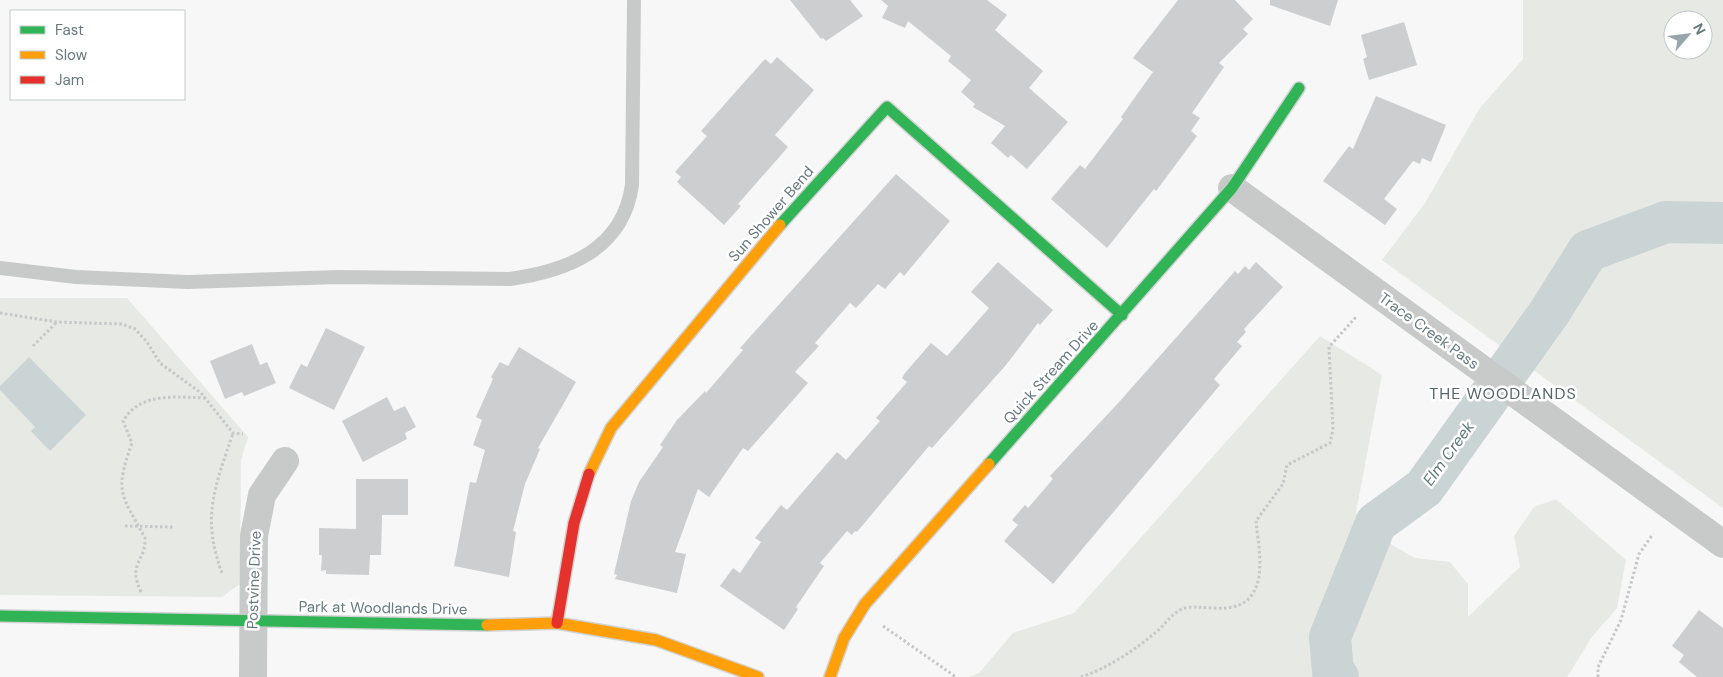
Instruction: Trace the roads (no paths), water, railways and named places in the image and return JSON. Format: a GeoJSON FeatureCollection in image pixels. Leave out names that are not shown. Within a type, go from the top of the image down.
{"type":"FeatureCollection","features":[{"type":"Feature","properties":{"kind":"street","name":"Quick Stream Drive"},"geometry":{"type":"LineString","coordinates":[[830,677],[844,638],[866,604],[1232,188],[1299,88]]}},
{"type":"Feature","properties":{"kind":"street","name":"Sun Shower Bend"},"geometry":{"type":"LineString","coordinates":[[557,624],[574,523],[591,466],[611,428],[768,239],[888,107],[1122,315]]}},
{"type":"Feature","properties":{"kind":"street","name":"Trace Creek Pass"},"geometry":{"type":"LineString","coordinates":[[1232,188],[1723,544]]}},
{"type":"Feature","properties":{"kind":"street","name":"Postvine Drive"},"geometry":{"type":"LineString","coordinates":[[253,677],[254,536],[262,495],[285,461]]}},
{"type":"Feature","properties":{"kind":"street","name":"Park at Woodlands Drive"},"geometry":{"type":"LineString","coordinates":[[0,616],[467,625],[557,624],[656,640],[758,677]]}},
{"type":"Feature","properties":{"kind":"lane"},"geometry":{"type":"LineString","coordinates":[[0,268],[76,277],[188,282],[339,277],[510,279],[536,276],[573,263],[612,235],[621,224],[630,202],[632,186],[634,0]]}},
{"type":"Feature","properties":{"kind":"waterway","name":"Elm Creek"},"geometry":{"type":"LineString","coordinates":[[1338,677],[1333,672],[1330,637],[1376,523],[1424,488],[1549,313],[1588,251],[1666,222],[1723,223]]}},
{"type":"Feature","properties":{"kind":"district","name":"THE WOODLANDS"},"geometry":{"type":"Point","coordinates":[1503,393]}}]}
